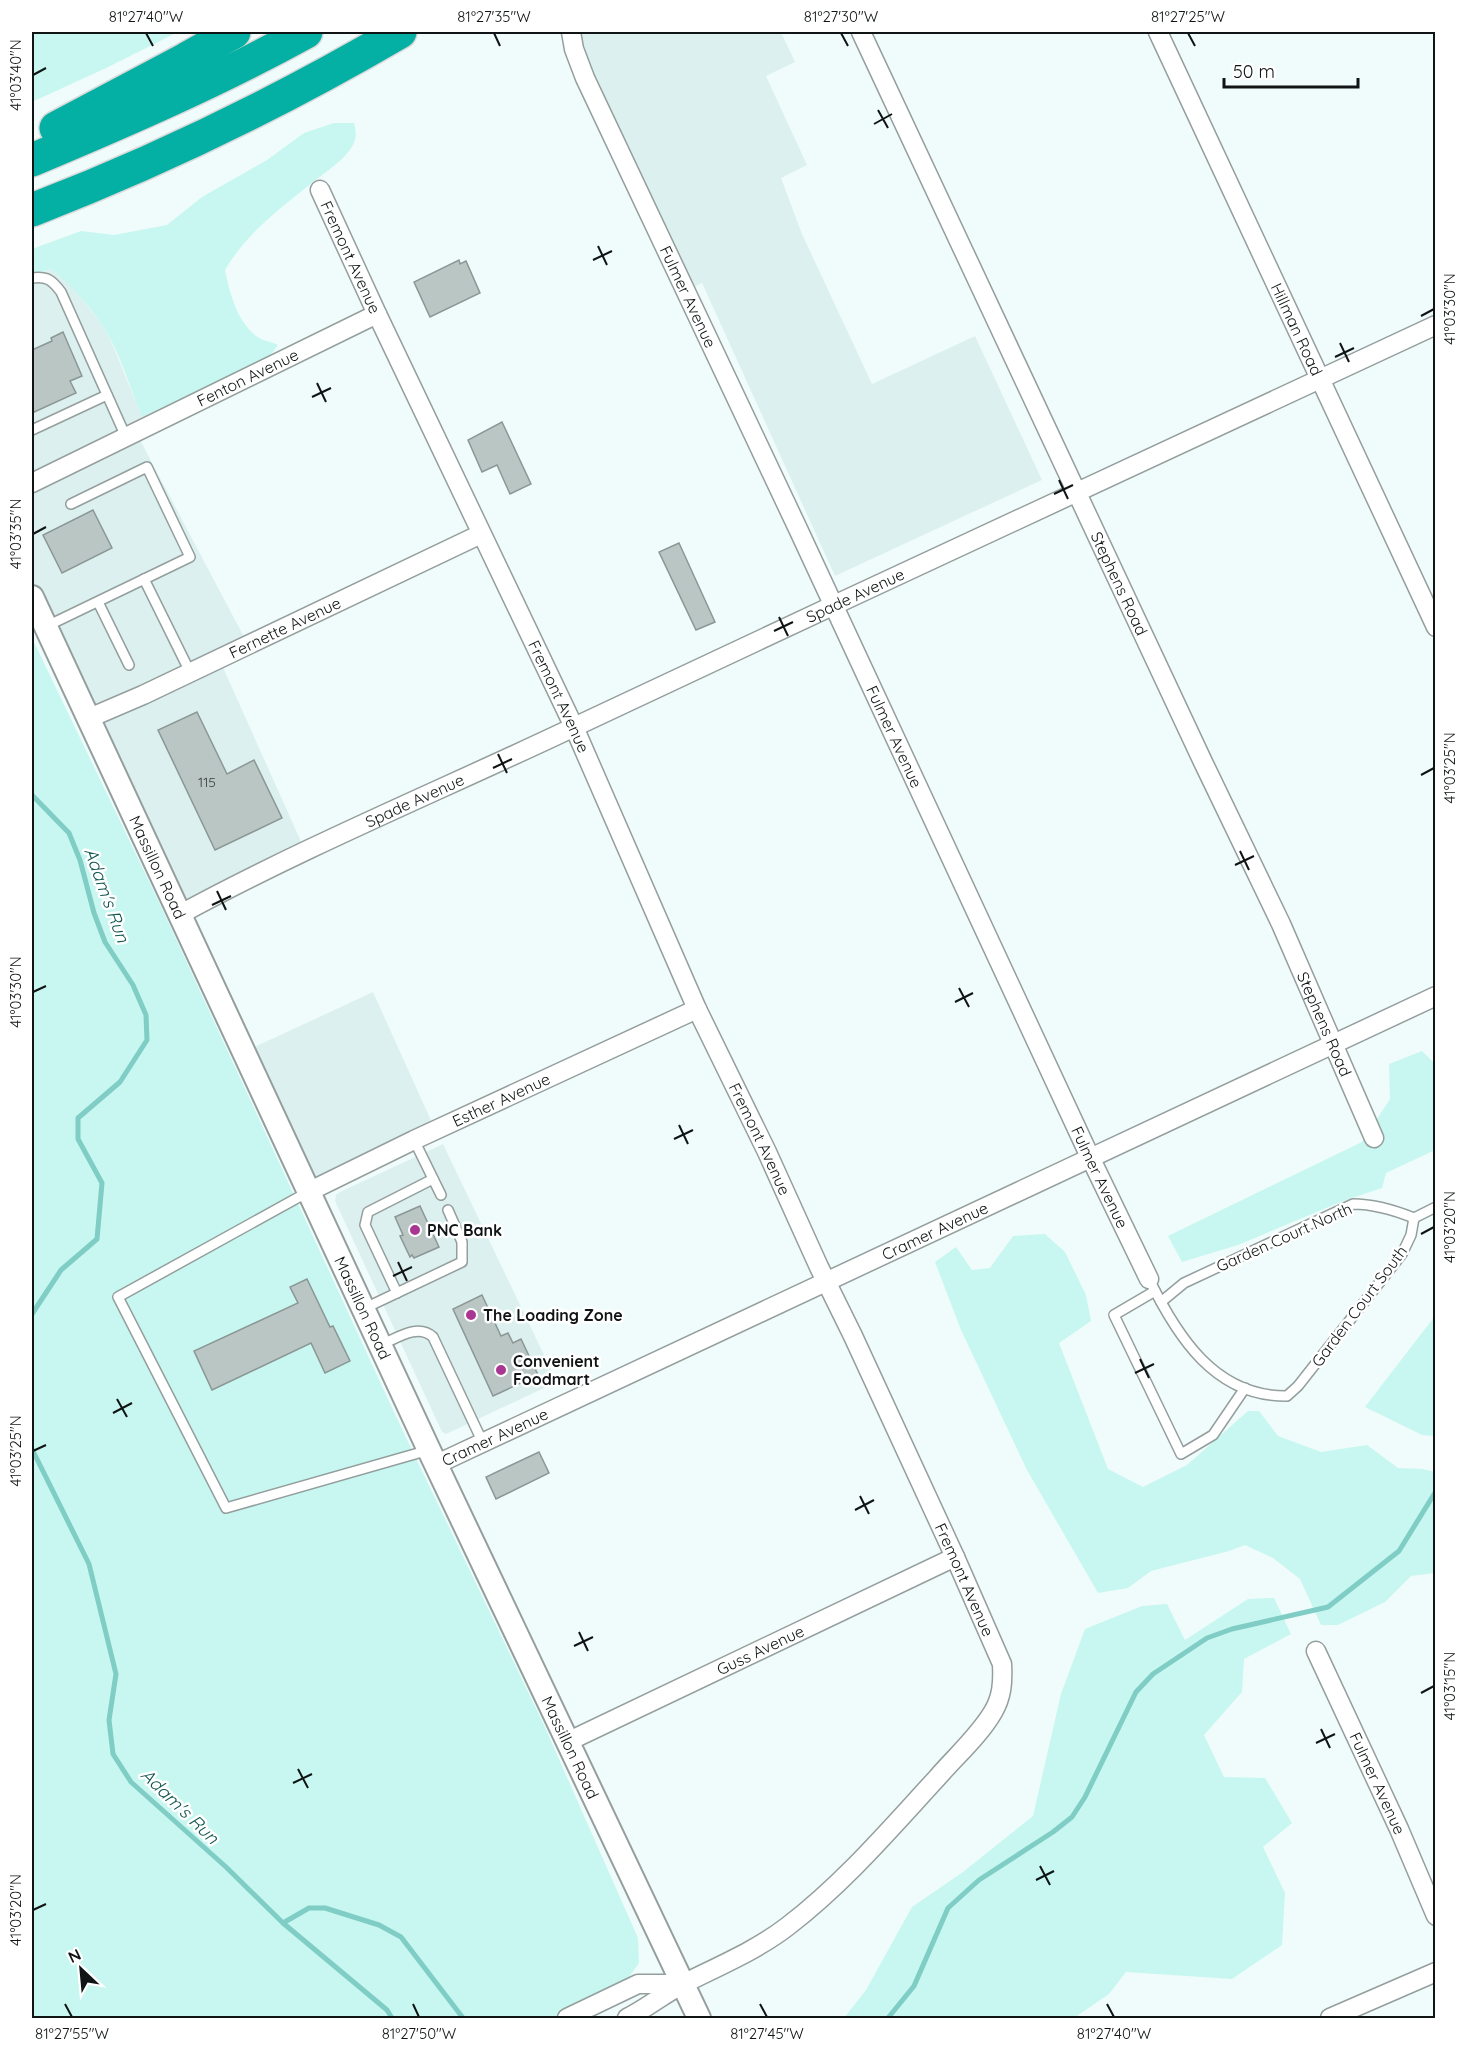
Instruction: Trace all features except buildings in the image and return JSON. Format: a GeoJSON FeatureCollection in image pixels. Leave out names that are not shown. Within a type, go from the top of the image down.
{"type":"FeatureCollection","features":[{"type":"Feature","properties":{"kind":"highway"},"geometry":{"type":"LineString","coordinates":[[32,139],[78,118],[234,32]]}},
{"type":"Feature","properties":{"kind":"highway"},"geometry":{"type":"LineString","coordinates":[[32,160],[174,98],[306,32]]}},
{"type":"Feature","properties":{"kind":"highway"},"geometry":{"type":"LineString","coordinates":[[39,207],[216,131],[387,40],[417,32]]}},
{"type":"Feature","properties":{"kind":"street","name":"Fulmer Avenue"},"geometry":{"type":"LineString","coordinates":[[571,32],[574,49],[585,78],[1152,1285]]}},
{"type":"Feature","properties":{"kind":"street","name":"Stephens Road"},"geometry":{"type":"LineString","coordinates":[[861,32],[1281,924],[1331,1044],[1374,1138]]}},
{"type":"Feature","properties":{"kind":"street","name":"Hillman Road"},"geometry":{"type":"LineString","coordinates":[[1158,32],[1436,627]]}},
{"type":"Feature","properties":{"kind":"street","name":"Fremont Avenue"},"geometry":{"type":"LineString","coordinates":[[320,190],[574,727],[697,1008],[767,1152],[955,1557],[1002,1664],[1001,1696],[984,1725],[883,1837],[821,1899],[741,1957],[683,1984],[627,2019]]}},
{"type":"Feature","properties":{"kind":"street","name":"Fenton Avenue"},"geometry":{"type":"LineString","coordinates":[[32,483],[377,314]]}},
{"type":"Feature","properties":{"kind":"street","name":"Spade Avenue"},"geometry":{"type":"LineString","coordinates":[[179,915],[246,879],[1436,325]]}},
{"type":"Feature","properties":{"kind":"street","name":"Fernette Avenue"},"geometry":{"type":"LineString","coordinates":[[87,719],[482,534]]}},
{"type":"Feature","properties":{"kind":"street","name":"Massillon Road"},"geometry":{"type":"LineString","coordinates":[[32,597],[432,1457],[699,2019]]}},
{"type":"Feature","properties":{"kind":"street","name":"Cramer Avenue"},"geometry":{"type":"LineString","coordinates":[[432,1457],[483,1443],[826,1280],[1436,996]]}},
{"type":"Feature","properties":{"kind":"street","name":"Esther Avenue"},"geometry":{"type":"LineString","coordinates":[[309,1192],[414,1140],[697,1008]]}},
{"type":"Feature","properties":{"kind":"street","name":"Guss Avenue"},"geometry":{"type":"LineString","coordinates":[[567,1742],[955,1557]]}},
{"type":"Feature","properties":{"kind":"street","name":"Fulmer Avenue"},"geometry":{"type":"LineString","coordinates":[[1316,1651],[1399,1829],[1436,1916]]}},
{"type":"Feature","properties":{"kind":"street"},"geometry":{"type":"LineString","coordinates":[[1330,2019],[1436,1972]]}},
{"type":"Feature","properties":{"kind":"street"},"geometry":{"type":"LineString","coordinates":[[567,2019],[638,1984],[683,1984]]}},
{"type":"Feature","properties":{"kind":"lane"},"geometry":{"type":"LineString","coordinates":[[32,278],[41,277],[52,280],[61,292],[107,395],[122,439]]}},
{"type":"Feature","properties":{"kind":"lane"},"geometry":{"type":"LineString","coordinates":[[32,430],[107,395]]}},
{"type":"Feature","properties":{"kind":"lane"},"geometry":{"type":"LineString","coordinates":[[45,627],[190,557],[147,467],[71,504]]}},
{"type":"Feature","properties":{"kind":"lane"},"geometry":{"type":"LineString","coordinates":[[144,579],[190,672]]}},
{"type":"Feature","properties":{"kind":"lane"},"geometry":{"type":"LineString","coordinates":[[98,602],[129,665]]}},
{"type":"Feature","properties":{"kind":"lane"},"geometry":{"type":"LineString","coordinates":[[414,1140],[441,1195]]}},
{"type":"Feature","properties":{"kind":"lane"},"geometry":{"type":"LineString","coordinates":[[397,1293],[365,1225],[368,1212],[433,1179]]}},
{"type":"Feature","properties":{"kind":"lane"},"geometry":{"type":"LineString","coordinates":[[309,1192],[118,1297],[226,1508],[432,1457]]}},
{"type":"Feature","properties":{"kind":"lane","name":"Garden Court North"},"geometry":{"type":"LineString","coordinates":[[1161,1302],[1184,1283],[1353,1204],[1391,1209],[1414,1218]]}},
{"type":"Feature","properties":{"kind":"lane"},"geometry":{"type":"LineString","coordinates":[[1414,1218],[1436,1207]]}},
{"type":"Feature","properties":{"kind":"lane"},"geometry":{"type":"LineString","coordinates":[[363,1309],[462,1262],[462,1242],[448,1210]]}},
{"type":"Feature","properties":{"kind":"lane","name":"Garden Court South"},"geometry":{"type":"LineString","coordinates":[[1272,1396],[1287,1396],[1298,1386],[1402,1254],[1411,1235],[1414,1218]]}},
{"type":"Feature","properties":{"kind":"lane"},"geometry":{"type":"LineString","coordinates":[[1152,1285],[1114,1315],[1181,1454],[1213,1435],[1245,1388]]}},
{"type":"Feature","properties":{"kind":"lane","name":"Fulmer Avenue"},"geometry":{"type":"LineString","coordinates":[[1152,1285],[1187,1345],[1222,1376],[1245,1388],[1272,1396]]}},
{"type":"Feature","properties":{"kind":"lane"},"geometry":{"type":"LineString","coordinates":[[380,1345],[416,1330],[427,1332],[433,1337],[483,1443]]}},
{"type":"Feature","properties":{"kind":"shaded area"},"geometry":{"type":"Polygon","coordinates":[[[575,32],[781,32],[795,62],[766,76],[807,165],[781,178],[802,234],[872,384],[975,336],[1042,480],[835,576],[702,283],[691,288],[612,124],[575,32]]]}},
{"type":"Feature","properties":{"kind":"shaded area"},"geometry":{"type":"Polygon","coordinates":[[[52,269],[70,284],[104,327],[142,417],[32,475],[32,274],[52,269]]]}},
{"type":"Feature","properties":{"kind":"shaded area"},"geometry":{"type":"Polygon","coordinates":[[[140,440],[244,637],[89,714],[32,591],[32,489],[140,440]]]}},
{"type":"Feature","properties":{"kind":"shaded area"},"geometry":{"type":"Polygon","coordinates":[[[221,663],[303,846],[181,908],[90,720],[221,663]]]}},
{"type":"Feature","properties":{"kind":"shaded area"},"geometry":{"type":"Polygon","coordinates":[[[373,992],[434,1127],[310,1187],[246,1051],[373,992]]]}},
{"type":"Feature","properties":{"kind":"shaded area"},"geometry":{"type":"Polygon","coordinates":[[[443,1144],[557,1382],[446,1434],[442,1432],[335,1201],[336,1195],[340,1192],[443,1144]]]}},
{"type":"Feature","properties":{"kind":"green space"},"geometry":{"type":"Polygon","coordinates":[[[178,32],[32,102],[32,33],[178,32]]]}},
{"type":"Feature","properties":{"kind":"green space"},"geometry":{"type":"Polygon","coordinates":[[[334,123],[354,123],[356,137],[349,151],[334,166],[264,222],[233,257],[225,270],[232,298],[245,324],[259,338],[278,345],[269,357],[142,417],[120,360],[104,328],[80,297],[52,269],[32,274],[32,249],[81,231],[114,235],[167,225],[202,197],[267,160],[304,133],[334,123]]]}},
{"type":"Feature","properties":{"kind":"green space"},"geometry":{"type":"Polygon","coordinates":[[[32,638],[158,900],[400,1425],[543,1723],[638,1938],[639,1963],[626,1981],[555,2018],[32,2018],[32,638]]]}},
{"type":"Feature","properties":{"kind":"green space"},"geometry":{"type":"Polygon","coordinates":[[[1422,1051],[1435,1064],[1435,1150],[1386,1173],[1382,1188],[1343,1201],[1238,1245],[1182,1262],[1168,1236],[1362,1142],[1390,1099],[1389,1064],[1422,1051]]]}},
{"type":"Feature","properties":{"kind":"green space"},"geometry":{"type":"Polygon","coordinates":[[[1045,1234],[1065,1252],[1086,1295],[1091,1321],[1059,1343],[1108,1469],[1143,1487],[1187,1465],[1248,1411],[1259,1411],[1278,1436],[1321,1452],[1367,1445],[1398,1468],[1435,1472],[1435,1573],[1411,1576],[1385,1602],[1338,1625],[1321,1625],[1300,1579],[1273,1558],[1245,1545],[1151,1571],[1128,1588],[1098,1593],[1027,1470],[961,1330],[935,1262],[956,1247],[972,1270],[990,1268],[1013,1236],[1045,1234]]]}},
{"type":"Feature","properties":{"kind":"green space"},"geometry":{"type":"Polygon","coordinates":[[[1435,1316],[1435,1436],[1422,1435],[1365,1407],[1435,1316]]]}},
{"type":"Feature","properties":{"kind":"green space"},"geometry":{"type":"Polygon","coordinates":[[[1274,1598],[1291,1634],[1244,1659],[1242,1692],[1204,1735],[1224,1777],[1265,1778],[1292,1823],[1263,1847],[1285,1893],[1282,1945],[1232,1979],[1126,1972],[1109,1994],[1074,2018],[844,2018],[866,1990],[912,1907],[963,1872],[1033,1816],[1061,1694],[1085,1629],[1142,1606],[1167,1604],[1185,1640],[1248,1599],[1274,1598]]]}},
{"type":"Feature","properties":{"kind":"waterway","name":"Adam's Run"},"geometry":{"type":"LineString","coordinates":[[32,795],[69,833],[80,860],[94,913],[105,942],[133,985],[146,1015],[147,1040],[120,1082],[78,1118],[78,1139],[102,1183],[97,1239],[61,1270],[32,1314]]}},
{"type":"Feature","properties":{"kind":"waterway","name":"Adam's Run"},"geometry":{"type":"LineString","coordinates":[[32,1449],[89,1564],[116,1674],[109,1720],[113,1754],[131,1782],[226,1867],[283,1923],[387,2010],[392,2018]]}},
{"type":"Feature","properties":{"kind":"waterway"},"geometry":{"type":"LineString","coordinates":[[888,2018],[914,1986],[948,1908],[979,1880],[1072,1817],[1085,1797],[1136,1692],[1153,1674],[1207,1638],[1232,1629],[1328,1607],[1399,1551],[1436,1491]]}},
{"type":"Feature","properties":{"kind":"waterway"},"geometry":{"type":"LineString","coordinates":[[283,1923],[309,1908],[325,1908],[379,1925],[401,1937],[463,2018]]}},
{"type":"Feature","properties":{"kind":"place","name":"PNC Bank"},"geometry":{"type":"Point","coordinates":[415,1230]}},
{"type":"Feature","properties":{"kind":"place","name":"The Loading Zone"},"geometry":{"type":"Point","coordinates":[471,1315]}},
{"type":"Feature","properties":{"kind":"place","name":"Convenient Foodmart"},"geometry":{"type":"Point","coordinates":[501,1370]}}]}
